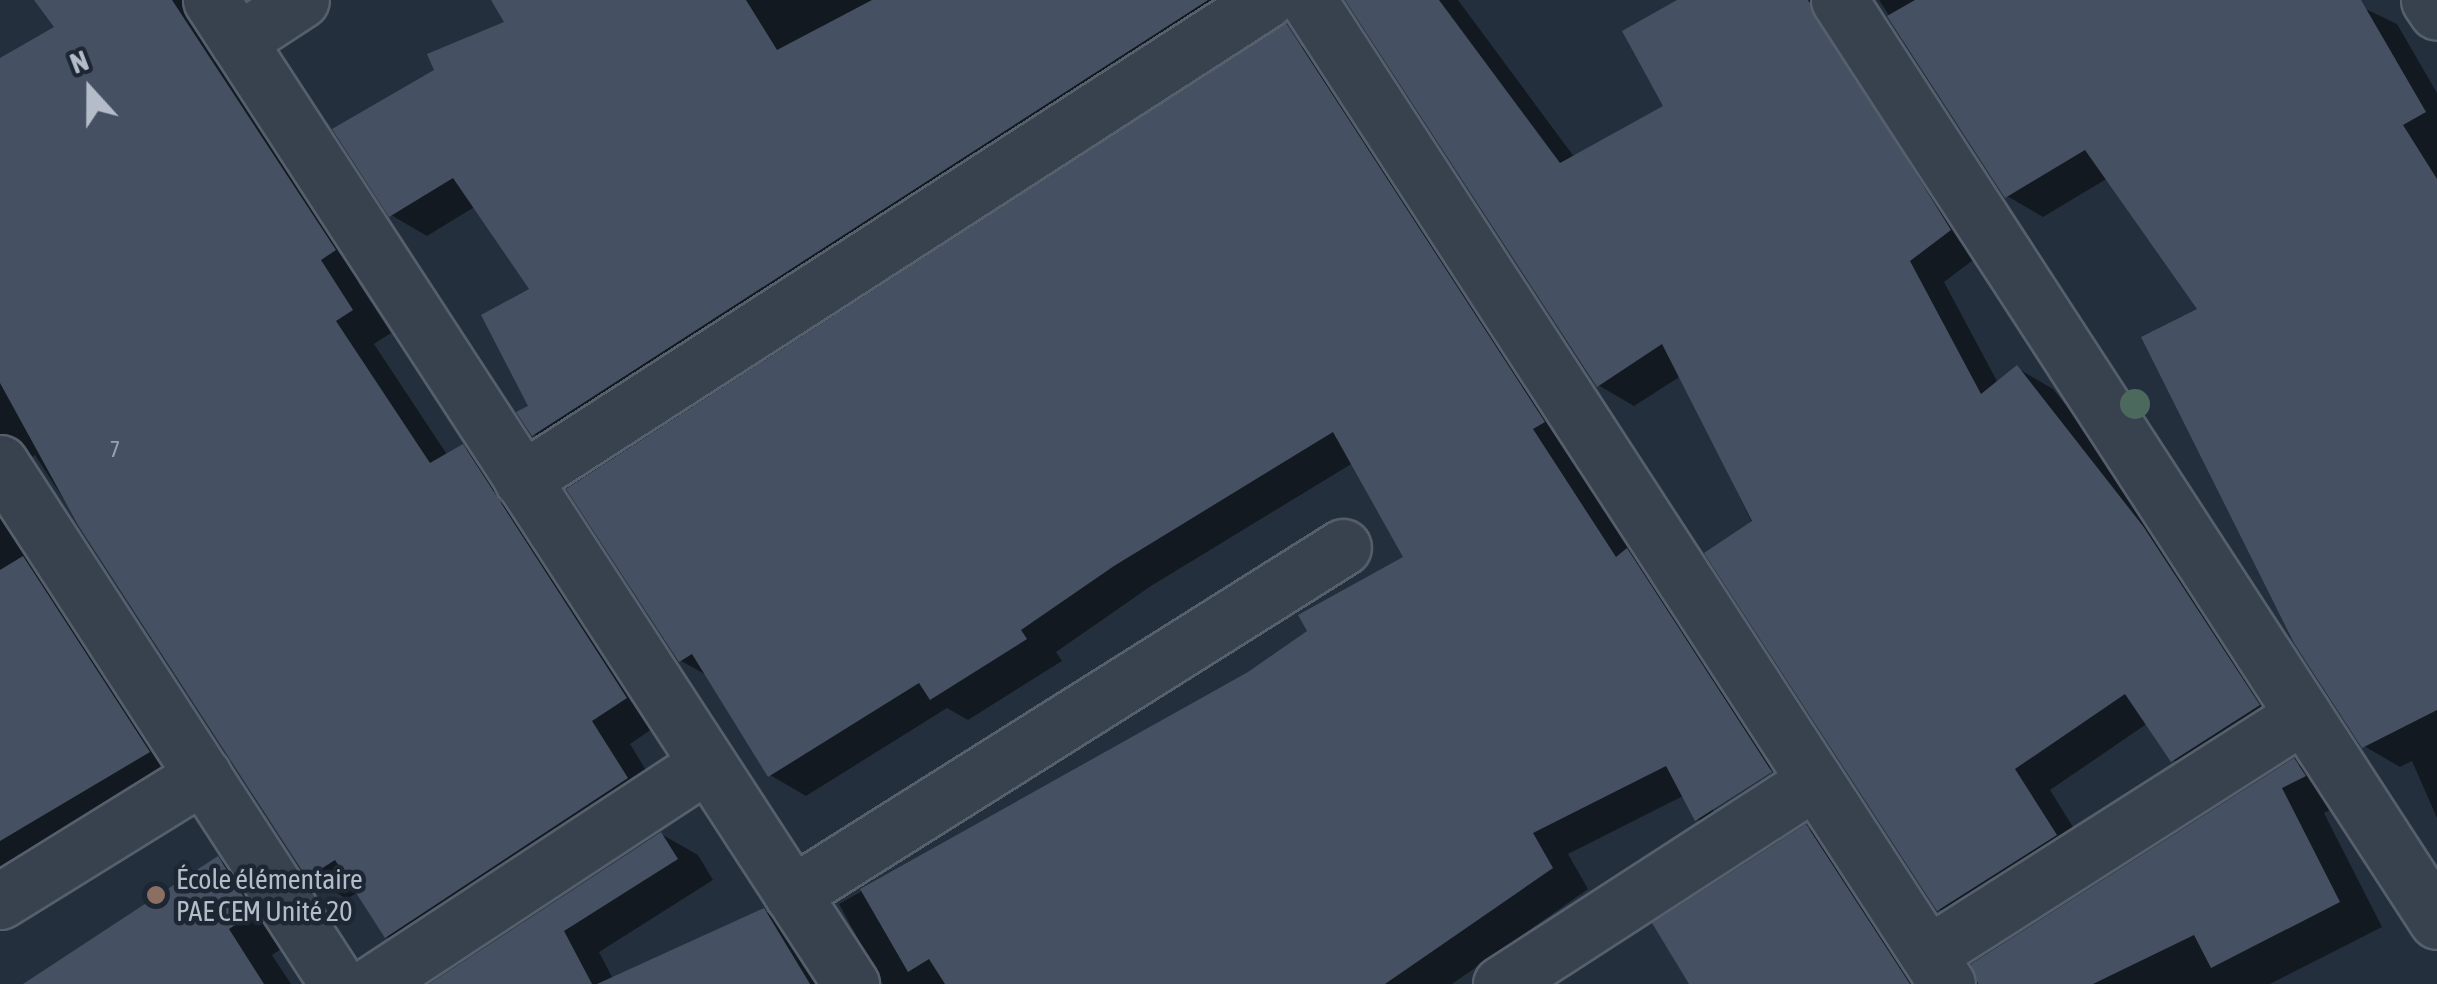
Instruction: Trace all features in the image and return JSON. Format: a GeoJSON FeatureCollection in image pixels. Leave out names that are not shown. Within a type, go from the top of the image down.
{"type":"FeatureCollection","features":[{"type":"Feature","properties":{"kind":"street"},"geometry":{"type":"LineString","coordinates":[[301,0],[224,20],[851,984]]}},
{"type":"Feature","properties":{"kind":"street"},"geometry":{"type":"LineString","coordinates":[[522,480],[1266,0]]}},
{"type":"Feature","properties":{"kind":"street"},"geometry":{"type":"LineString","coordinates":[[1308,0],[1938,969],[2303,715]]}},
{"type":"Feature","properties":{"kind":"street"},"geometry":{"type":"LineString","coordinates":[[1839,0],[2437,921]]}},
{"type":"Feature","properties":{"kind":"street"},"geometry":{"type":"LineString","coordinates":[[2429,0],[2437,12]]}},
{"type":"Feature","properties":{"kind":"street"},"geometry":{"type":"LineString","coordinates":[[0,463],[338,984]]}},
{"type":"Feature","properties":{"kind":"street"},"geometry":{"type":"LineString","coordinates":[[792,894],[1344,548]]}},
{"type":"Feature","properties":{"kind":"street"},"geometry":{"type":"LineString","coordinates":[[372,984],[707,764]]}},
{"type":"Feature","properties":{"kind":"street"},"geometry":{"type":"LineString","coordinates":[[0,901],[204,776]]}},
{"type":"Feature","properties":{"kind":"street"},"geometry":{"type":"LineString","coordinates":[[1501,984],[1815,781]]}},
{"type":"Feature","properties":{"kind":"building"},"geometry":{"type":"Polygon","coordinates":[[[34,0],[172,0],[336,250],[321,260],[353,310],[336,321],[430,463],[463,444],[627,698],[592,721],[628,778],[385,938],[335,860],[307,878],[78,525],[0,383],[0,58],[54,27],[34,0]]]}},
{"type":"Feature","properties":{"kind":"building"},"geometry":{"type":"Polygon","coordinates":[[[491,0],[746,0],[777,50],[872,0],[1208,0],[532,436],[516,412],[528,406],[481,315],[529,289],[453,178],[389,217],[332,129],[434,70],[427,54],[504,22],[491,0]]]}},
{"type":"Feature","properties":{"kind":"building"},"geometry":{"type":"Polygon","coordinates":[[[1345,0],[1439,0],[1560,163],[1663,106],[1622,31],[1677,0],[1808,0],[1951,230],[1910,261],[1981,394],[2017,365],[2143,526],[2260,705],[2171,762],[2125,694],[2015,769],[2057,835],[1937,911],[1704,553],[1752,521],[1662,344],[1597,387],[1345,0]]]}},
{"type":"Feature","properties":{"kind":"building"},"geometry":{"type":"Polygon","coordinates":[[[1915,0],[2361,0],[2426,112],[2403,125],[2437,179],[2437,710],[2362,748],[2294,643],[2141,337],[2197,309],[2085,150],[2005,198],[1887,16],[1915,0]]]}},
{"type":"Feature","properties":{"kind":"building"},"geometry":{"type":"Polygon","coordinates":[[[1286,23],[1545,422],[1533,429],[1616,557],[1627,548],[1772,772],[1695,821],[1666,766],[1533,833],[1553,868],[1385,984],[945,984],[929,959],[908,972],[860,889],[1248,672],[1307,631],[1298,615],[1403,557],[1333,432],[1114,566],[1021,630],[1027,639],[930,700],[919,683],[768,777],[692,654],[679,662],[566,489],[1286,23]]]}},
{"type":"Feature","properties":{"kind":"building"},"geometry":{"type":"Polygon","coordinates":[[[23,556],[150,752],[0,841],[0,570],[23,556]]]}},
{"type":"Feature","properties":{"kind":"building"},"geometry":{"type":"Polygon","coordinates":[[[2294,758],[2306,776],[2282,788],[2340,902],[2211,968],[2194,935],[2093,984],[1978,984],[1971,964],[2294,758]]]}},
{"type":"Feature","properties":{"kind":"building"},"geometry":{"type":"Polygon","coordinates":[[[1806,824],[1910,984],[1689,984],[1652,923],[1806,824]]]}},
{"type":"Feature","properties":{"kind":"building"},"geometry":{"type":"Polygon","coordinates":[[[661,832],[678,859],[564,931],[592,984],[429,984],[661,832]]]}},
{"type":"Feature","properties":{"kind":"building","name":"École élémentaire PAE CEM Unité 20"},"geometry":{"type":"Polygon","coordinates":[[[218,856],[254,913],[229,929],[264,984],[23,984],[218,856]]]}},
{"type":"Feature","properties":{"kind":"building"},"geometry":{"type":"Polygon","coordinates":[[[764,908],[810,984],[597,984],[764,908]]]}},
{"type":"Feature","properties":{"kind":"place","name":"École élémentaire PAE CEM Unité 20"},"geometry":{"type":"Point","coordinates":[156,895]}}]}
